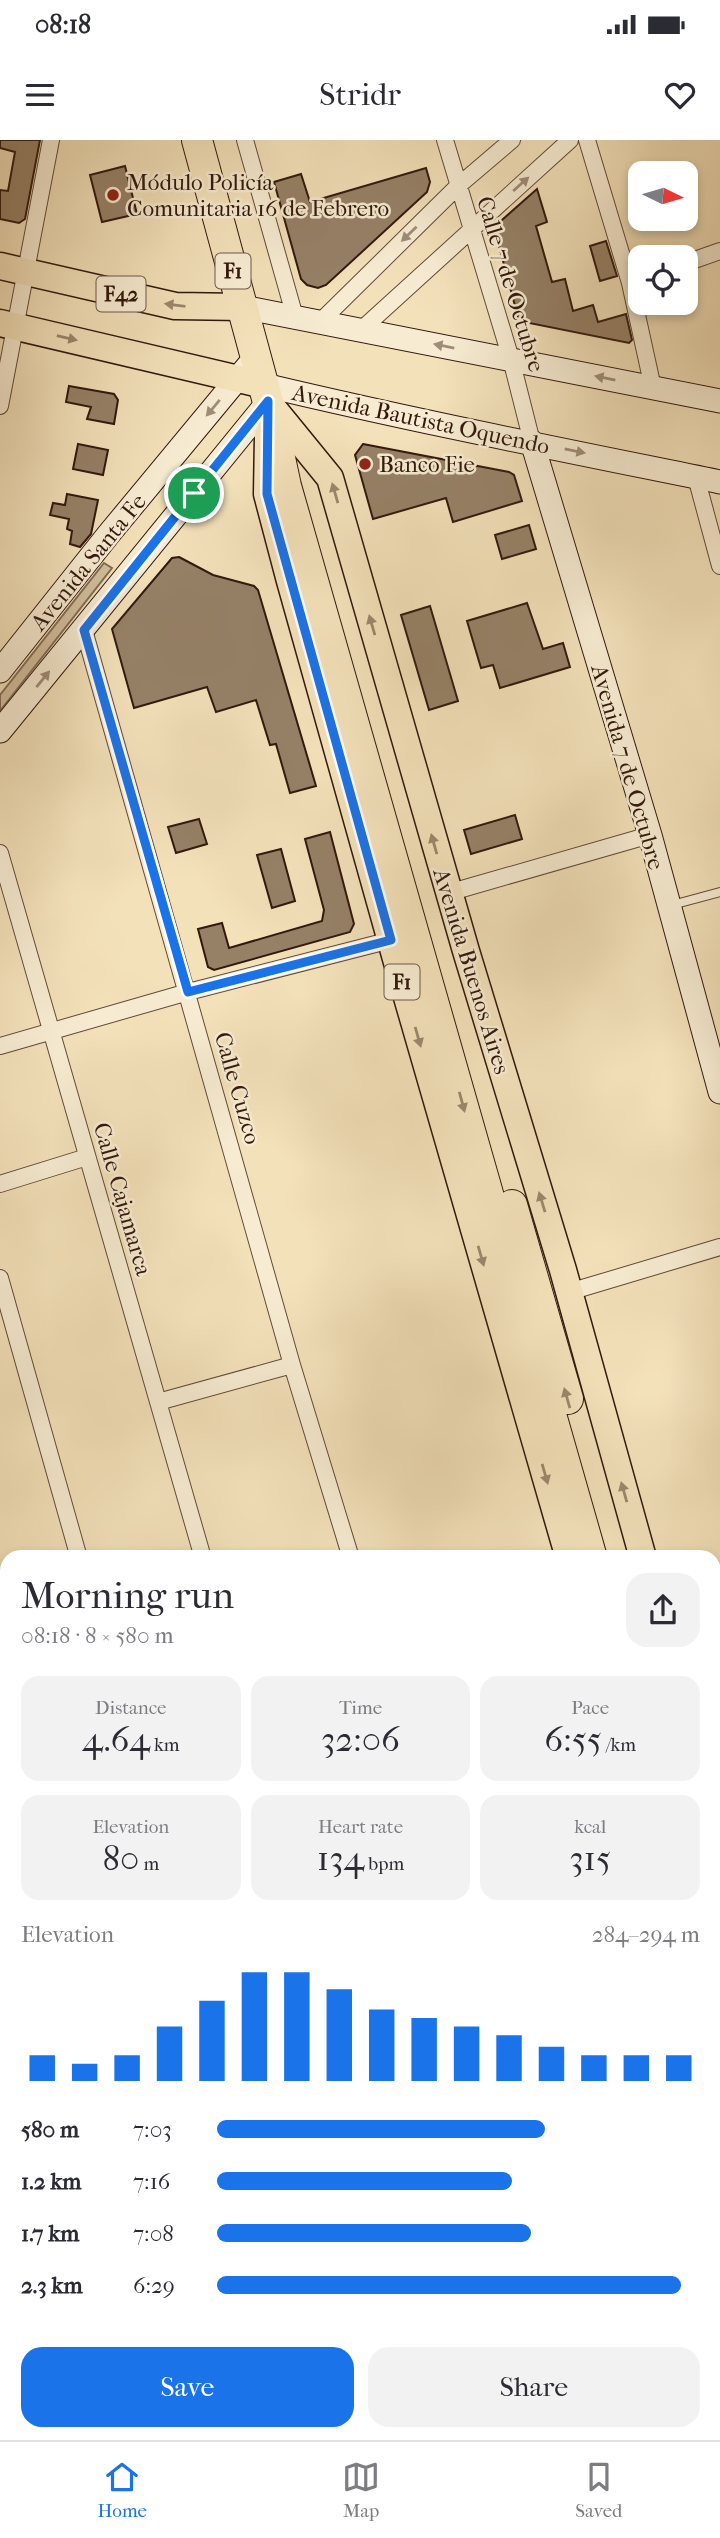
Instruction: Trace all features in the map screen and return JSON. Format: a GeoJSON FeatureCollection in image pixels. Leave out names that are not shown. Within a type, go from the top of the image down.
{"type":"FeatureCollection","features":[{"type":"Feature","properties":{"kind":"highway","name":"Avenida Buenos Aires"},"geometry":{"type":"LineString","coordinates":[[197,140],[256,355],[257,389],[590,1550]]}},
{"type":"Feature","properties":{"kind":"highway","name":"Avenida Buenos Aires"},"geometry":{"type":"LineString","coordinates":[[257,389],[302,478],[329,566],[612,1550]]}},
{"type":"Feature","properties":{"kind":"main road","name":"F42"},"geometry":{"type":"LineString","coordinates":[[0,267],[175,306],[243,306],[720,401]]}},
{"type":"Feature","properties":{"kind":"main road","name":"Avenida Bautista Oquendo"},"geometry":{"type":"LineString","coordinates":[[8,325],[257,389],[532,442],[720,482]]}},
{"type":"Feature","properties":{"kind":"main road","name":"Avenida Santa Fe"},"geometry":{"type":"LineString","coordinates":[[0,732],[84,630],[257,389]]}},
{"type":"Feature","properties":{"kind":"main road","name":"Avenida Santa Fe"},"geometry":{"type":"LineString","coordinates":[[0,671],[108,535],[257,389]]}},
{"type":"Feature","properties":{"kind":"main road","name":"Avenida Buenos Aires"},"geometry":{"type":"LineString","coordinates":[[257,389],[330,478],[448,893],[569,1292],[640,1550]]}},
{"type":"Feature","properties":{"kind":"main road","name":"Avenida Buenos Aires"},"geometry":{"type":"LineString","coordinates":[[257,389],[267,494],[391,940],[567,1550]]}},
{"type":"Feature","properties":{"kind":"main road","name":"Avenida 7 de Octubre"},"geometry":{"type":"LineString","coordinates":[[532,442],[650,835],[720,1092]]}},
{"type":"Feature","properties":{"kind":"street"},"geometry":{"type":"LineString","coordinates":[[0,406],[8,325],[27,272],[51,140]]}},
{"type":"Feature","properties":{"kind":"street"},"geometry":{"type":"LineString","coordinates":[[245,140],[295,317]]}},
{"type":"Feature","properties":{"kind":"street","name":"Calle 7 de Octubre"},"geometry":{"type":"LineString","coordinates":[[445,140],[511,359],[532,442]]}},
{"type":"Feature","properties":{"kind":"street"},"geometry":{"type":"LineString","coordinates":[[320,322],[458,186],[512,140]]}},
{"type":"Feature","properties":{"kind":"street"},"geometry":{"type":"LineString","coordinates":[[361,330],[570,140]]}},
{"type":"Feature","properties":{"kind":"street"},"geometry":{"type":"LineString","coordinates":[[587,140],[628,260]]}},
{"type":"Feature","properties":{"kind":"street"},"geometry":{"type":"LineString","coordinates":[[698,259],[720,251]]}},
{"type":"Feature","properties":{"kind":"street"},"geometry":{"type":"LineString","coordinates":[[641,315],[653,388]]}},
{"type":"Feature","properties":{"kind":"street"},"geometry":{"type":"LineString","coordinates":[[696,477],[720,566]]}},
{"type":"Feature","properties":{"kind":"street","name":"Calle Cuzco"},"geometry":{"type":"LineString","coordinates":[[84,630],[292,1365],[349,1550]]}},
{"type":"Feature","properties":{"kind":"street"},"geometry":{"type":"LineString","coordinates":[[448,893],[650,835]]}},
{"type":"Feature","properties":{"kind":"street","name":"Calle Cajamarca"},"geometry":{"type":"LineString","coordinates":[[0,853],[201,1550]]}},
{"type":"Feature","properties":{"kind":"street"},"geometry":{"type":"LineString","coordinates":[[0,1046],[188,992],[391,940]]}},
{"type":"Feature","properties":{"kind":"street"},"geometry":{"type":"LineString","coordinates":[[0,1184],[87,1157]]}},
{"type":"Feature","properties":{"kind":"street"},"geometry":{"type":"LineString","coordinates":[[569,1292],[720,1247]]}},
{"type":"Feature","properties":{"kind":"street"},"geometry":{"type":"LineString","coordinates":[[0,1278],[5,1313],[77,1550]]}},
{"type":"Feature","properties":{"kind":"street"},"geometry":{"type":"LineString","coordinates":[[158,1402],[292,1365]]}},
{"type":"Feature","properties":{"kind":"lane"},"geometry":{"type":"LineString","coordinates":[[668,906],[720,892]]}},
{"type":"Feature","properties":{"kind":"shaded area"},"geometry":{"type":"Polygon","coordinates":[[[104,563],[112,568],[0,711],[0,695],[104,563]]]}},
{"type":"Feature","properties":{"kind":"building"},"geometry":{"type":"Polygon","coordinates":[[[0,140],[40,140],[25,219],[19,223],[0,219],[0,190],[8,191],[15,152],[0,148],[0,140]]]}},
{"type":"Feature","properties":{"kind":"building","name":"Módulo Policía Comunitaria 16 de Febrero"},"geometry":{"type":"Polygon","coordinates":[[[125,166],[137,214],[102,222],[90,175],[125,166]]]}},
{"type":"Feature","properties":{"kind":"building"},"geometry":{"type":"Polygon","coordinates":[[[426,168],[430,182],[427,192],[326,285],[318,288],[307,285],[301,279],[274,182],[301,174],[310,202],[426,168]]]}},
{"type":"Feature","properties":{"kind":"building"},"geometry":{"type":"Polygon","coordinates":[[[537,189],[547,222],[536,226],[552,282],[565,279],[573,311],[593,305],[598,322],[626,314],[632,340],[629,343],[519,321],[494,227],[537,189]]]}},
{"type":"Feature","properties":{"kind":"building"},"geometry":{"type":"Polygon","coordinates":[[[606,241],[617,276],[600,281],[590,246],[606,241]]]}},
{"type":"Feature","properties":{"kind":"building"},"geometry":{"type":"Polygon","coordinates":[[[69,386],[114,394],[118,400],[114,424],[87,419],[91,407],[66,402],[69,386]]]}},
{"type":"Feature","properties":{"kind":"building"},"geometry":{"type":"Polygon","coordinates":[[[78,444],[108,450],[103,475],[73,469],[78,444]]]}},
{"type":"Feature","properties":{"kind":"building"},"geometry":{"type":"Polygon","coordinates":[[[363,444],[509,472],[514,475],[522,501],[453,522],[446,498],[373,519],[355,455],[363,444]]]}},
{"type":"Feature","properties":{"kind":"building"},"geometry":{"type":"Polygon","coordinates":[[[67,494],[98,500],[91,534],[80,547],[70,544],[72,531],[67,529],[69,519],[50,515],[53,503],[65,505],[67,494]]]}},
{"type":"Feature","properties":{"kind":"building"},"geometry":{"type":"Polygon","coordinates":[[[529,525],[536,549],[502,559],[495,535],[529,525]]]}},
{"type":"Feature","properties":{"kind":"building"},"geometry":{"type":"Polygon","coordinates":[[[179,557],[213,575],[254,586],[258,590],[316,786],[290,793],[276,744],[270,745],[256,700],[216,712],[207,687],[134,708],[112,629],[172,558],[179,557]]]}},
{"type":"Feature","properties":{"kind":"building"},"geometry":{"type":"Polygon","coordinates":[[[527,603],[543,649],[563,643],[570,667],[500,688],[493,665],[481,668],[467,621],[527,603]]]}},
{"type":"Feature","properties":{"kind":"building"},"geometry":{"type":"Polygon","coordinates":[[[430,606],[458,701],[429,710],[401,615],[430,606]]]}},
{"type":"Feature","properties":{"kind":"building"},"geometry":{"type":"Polygon","coordinates":[[[515,815],[522,839],[471,854],[464,830],[515,815]]]}},
{"type":"Feature","properties":{"kind":"building"},"geometry":{"type":"Polygon","coordinates":[[[199,819],[207,844],[176,853],[168,827],[199,819]]]}},
{"type":"Feature","properties":{"kind":"building"},"geometry":{"type":"Polygon","coordinates":[[[330,832],[354,924],[350,932],[214,970],[208,967],[198,929],[222,923],[229,948],[322,921],[324,910],[305,839],[330,832]]]}},
{"type":"Feature","properties":{"kind":"building"},"geometry":{"type":"Polygon","coordinates":[[[281,849],[295,901],[272,908],[257,855],[281,849]]]}},
{"type":"Feature","properties":{"kind":"place","name":"Módulo Policía Comunitaria 16 de Febrero"},"geometry":{"type":"Point","coordinates":[113,195]}},
{"type":"Feature","properties":{"kind":"place","name":"Banco Fie"},"geometry":{"type":"Point","coordinates":[365,464]}},
{"type":"Feature","properties":{"kind":"route"},"geometry":{"type":"LineString","coordinates":[[268,401],[267,494],[391,940],[188,992],[84,630],[194,493],[268,401]]}}]}
